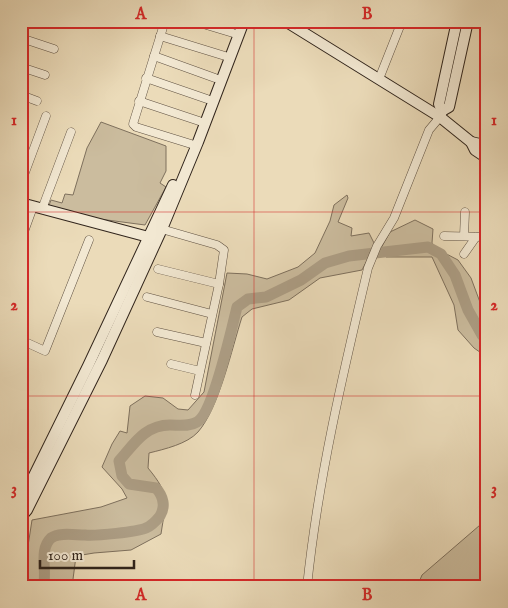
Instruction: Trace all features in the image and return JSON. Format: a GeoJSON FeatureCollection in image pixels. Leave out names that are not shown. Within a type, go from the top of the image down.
{"type":"FeatureCollection","features":[{"type":"Feature","properties":{"kind":"street"},"geometry":{"type":"LineString","coordinates":[[165,21],[133,122],[134,126],[191,144]]}},
{"type":"Feature","properties":{"kind":"street"},"geometry":{"type":"LineString","coordinates":[[193,21],[233,33]]}},
{"type":"Feature","properties":{"kind":"street"},"geometry":{"type":"LineString","coordinates":[[158,228],[238,21]]}},
{"type":"Feature","properties":{"kind":"street"},"geometry":{"type":"LineString","coordinates":[[21,502],[158,228],[198,142],[244,21]]}},
{"type":"Feature","properties":{"kind":"street"},"geometry":{"type":"LineString","coordinates":[[284,21],[441,114],[471,142],[475,150],[487,158]]}},
{"type":"Feature","properties":{"kind":"street"},"geometry":{"type":"LineString","coordinates":[[379,79],[402,21]]}},
{"type":"Feature","properties":{"kind":"street"},"geometry":{"type":"LineString","coordinates":[[441,114],[439,104],[457,21]]}},
{"type":"Feature","properties":{"kind":"street"},"geometry":{"type":"LineString","coordinates":[[307,587],[319,501],[332,432],[352,335],[371,260],[394,218],[429,130],[448,107],[468,21]]}},
{"type":"Feature","properties":{"kind":"street"},"geometry":{"type":"LineString","coordinates":[[160,36],[224,56]]}},
{"type":"Feature","properties":{"kind":"street"},"geometry":{"type":"LineString","coordinates":[[21,38],[54,49]]}},
{"type":"Feature","properties":{"kind":"street"},"geometry":{"type":"LineString","coordinates":[[154,56],[215,78]]}},
{"type":"Feature","properties":{"kind":"street"},"geometry":{"type":"LineString","coordinates":[[21,67],[45,75]]}},
{"type":"Feature","properties":{"kind":"street"},"geometry":{"type":"LineString","coordinates":[[146,78],[207,99]]}},
{"type":"Feature","properties":{"kind":"street"},"geometry":{"type":"LineString","coordinates":[[21,95],[37,101]]}},
{"type":"Feature","properties":{"kind":"street"},"geometry":{"type":"LineString","coordinates":[[139,101],[199,121]]}},
{"type":"Feature","properties":{"kind":"street"},"geometry":{"type":"LineString","coordinates":[[21,183],[46,116]]}},
{"type":"Feature","properties":{"kind":"street"},"geometry":{"type":"LineString","coordinates":[[21,240],[38,208],[71,132]]}},
{"type":"Feature","properties":{"kind":"street"},"geometry":{"type":"LineString","coordinates":[[471,142],[487,148]]}},
{"type":"Feature","properties":{"kind":"street"},"geometry":{"type":"LineString","coordinates":[[21,203],[153,238]]}},
{"type":"Feature","properties":{"kind":"street"},"geometry":{"type":"LineString","coordinates":[[464,236],[465,212]]}},
{"type":"Feature","properties":{"kind":"street"},"geometry":{"type":"LineString","coordinates":[[158,228],[222,247],[225,253],[195,395]]}},
{"type":"Feature","properties":{"kind":"street"},"geometry":{"type":"LineString","coordinates":[[444,236],[487,237]]}},
{"type":"Feature","properties":{"kind":"street"},"geometry":{"type":"LineString","coordinates":[[464,254],[476,236]]}},
{"type":"Feature","properties":{"kind":"street"},"geometry":{"type":"LineString","coordinates":[[21,517],[28,510],[94,377],[153,238]]}},
{"type":"Feature","properties":{"kind":"street"},"geometry":{"type":"LineString","coordinates":[[21,340],[45,351],[89,240]]}},
{"type":"Feature","properties":{"kind":"street"},"geometry":{"type":"LineString","coordinates":[[158,269],[219,284]]}},
{"type":"Feature","properties":{"kind":"street"},"geometry":{"type":"LineString","coordinates":[[147,297],[212,314]]}},
{"type":"Feature","properties":{"kind":"street"},"geometry":{"type":"LineString","coordinates":[[157,332],[206,343]]}},
{"type":"Feature","properties":{"kind":"street"},"geometry":{"type":"LineString","coordinates":[[171,364],[200,371]]}},
{"type":"Feature","properties":{"kind":"shaded area"},"geometry":{"type":"Polygon","coordinates":[[[101,122],[166,146],[166,171],[160,183],[166,187],[145,225],[92,218],[48,208],[51,200],[62,203],[65,194],[73,195],[87,148],[101,122]]]}},
{"type":"Feature","properties":{"kind":"shaded area"},"geometry":{"type":"Polygon","coordinates":[[[347,195],[348,198],[338,222],[352,228],[351,236],[369,233],[375,245],[362,270],[320,278],[289,300],[252,309],[242,317],[219,393],[206,421],[198,432],[188,440],[175,446],[149,453],[148,468],[164,492],[165,506],[161,534],[131,550],[76,556],[72,587],[24,587],[32,520],[101,507],[127,498],[122,489],[102,467],[120,431],[127,433],[130,406],[145,396],[163,398],[178,409],[188,410],[204,392],[227,273],[247,274],[267,279],[298,267],[315,253],[330,221],[334,205],[347,195]]]}},
{"type":"Feature","properties":{"kind":"shaded area"},"geometry":{"type":"Polygon","coordinates":[[[415,220],[433,229],[432,243],[435,248],[458,260],[471,278],[487,321],[487,357],[474,348],[458,330],[454,305],[432,257],[386,257],[381,248],[390,232],[415,220]]]}},
{"type":"Feature","properties":{"kind":"shaded area"},"geometry":{"type":"Polygon","coordinates":[[[487,404],[487,444],[481,411],[487,404]]]}},
{"type":"Feature","properties":{"kind":"shaded area"},"geometry":{"type":"Polygon","coordinates":[[[487,519],[487,587],[417,587],[422,575],[487,519]]]}},
{"type":"Feature","properties":{"kind":"waterway"},"geometry":{"type":"LineString","coordinates":[[43,587],[45,549],[47,543],[54,536],[63,534],[98,535],[134,531],[148,527],[160,516],[163,505],[162,498],[156,488],[129,484],[122,476],[119,461],[135,442],[154,428],[170,425],[191,425],[197,422],[203,415],[221,369],[237,307],[248,299],[266,297],[301,280],[325,263],[349,256],[428,247],[441,254],[455,275],[468,310],[487,341]]}}]}
